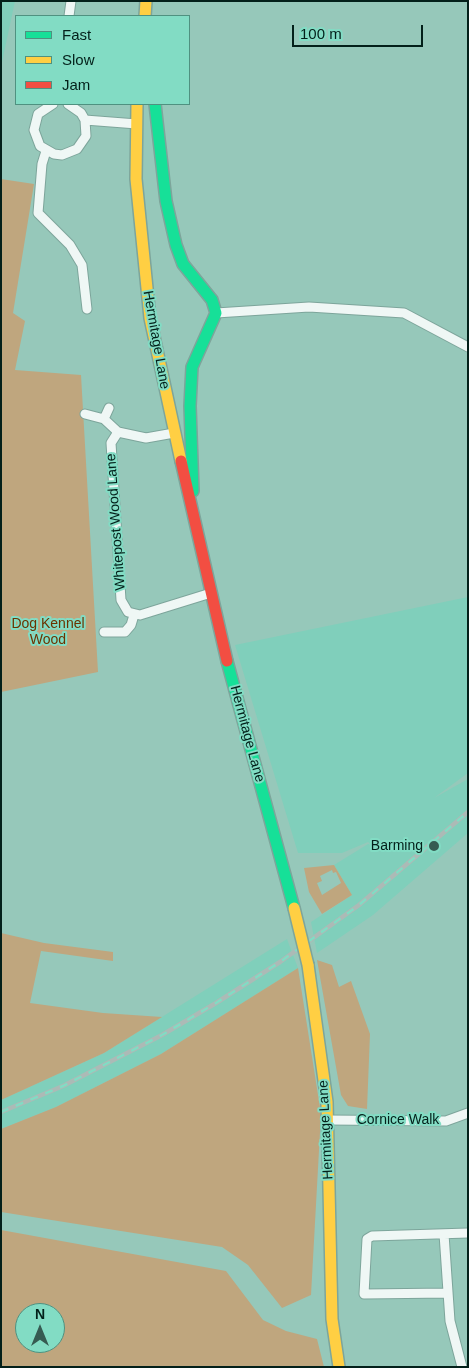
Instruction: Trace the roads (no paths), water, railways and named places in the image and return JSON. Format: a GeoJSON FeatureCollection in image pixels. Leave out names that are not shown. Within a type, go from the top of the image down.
{"type":"FeatureCollection","features":[{"type":"Feature","properties":{"kind":"main road"},"geometry":{"type":"LineString","coordinates":[[145,15],[146,1]]}},
{"type":"Feature","properties":{"kind":"main road","name":"Hermitage Lane"},"geometry":{"type":"LineString","coordinates":[[138,105],[136,179],[150,318],[211,594],[294,908],[308,965],[315,1006],[327,1120],[332,1319],[338,1367]]}},
{"type":"Feature","properties":{"kind":"main road"},"geometry":{"type":"LineString","coordinates":[[155,105],[166,201],[176,245],[183,264],[212,300],[216,313],[210,330],[199,347],[192,367],[190,406],[195,523]]}},
{"type":"Feature","properties":{"kind":"street"},"geometry":{"type":"LineString","coordinates":[[69,15],[71,1]]}},
{"type":"Feature","properties":{"kind":"street"},"geometry":{"type":"LineString","coordinates":[[51,105],[44,108],[35,122],[36,138],[46,151],[62,155],[77,149],[86,136],[85,120],[81,113],[69,105]]}},
{"type":"Feature","properties":{"kind":"street"},"geometry":{"type":"LineString","coordinates":[[85,120],[137,124]]}},
{"type":"Feature","properties":{"kind":"street"},"geometry":{"type":"LineString","coordinates":[[46,151],[42,164],[38,213],[70,245],[82,266],[88,309]]}},
{"type":"Feature","properties":{"kind":"street"},"geometry":{"type":"LineString","coordinates":[[216,313],[309,307],[404,313],[468,347]]}},
{"type":"Feature","properties":{"kind":"street"},"geometry":{"type":"LineString","coordinates":[[104,419],[109,408]]}},
{"type":"Feature","properties":{"kind":"street"},"geometry":{"type":"LineString","coordinates":[[86,414],[104,419],[118,432]]}},
{"type":"Feature","properties":{"kind":"street","name":"Whitepost Wood Lane"},"geometry":{"type":"LineString","coordinates":[[134,615],[125,608],[121,600],[110,446],[118,432],[146,438],[174,433]]}},
{"type":"Feature","properties":{"kind":"street"},"geometry":{"type":"LineString","coordinates":[[104,632],[125,632],[131,625],[134,615],[140,616],[211,594]]}},
{"type":"Feature","properties":{"kind":"street","name":"Cornice Walk"},"geometry":{"type":"LineString","coordinates":[[327,1120],[446,1121],[468,1113]]}},
{"type":"Feature","properties":{"kind":"street"},"geometry":{"type":"LineString","coordinates":[[448,1293],[364,1294],[367,1240],[372,1236],[468,1233]]}},
{"type":"Feature","properties":{"kind":"street"},"geometry":{"type":"LineString","coordinates":[[444,1234],[450,1321],[462,1367]]}},
{"type":"Feature","properties":{"kind":"railway"},"geometry":{"type":"LineString","coordinates":[[1,1112],[63,1086],[162,1035],[280,962],[359,905],[468,812]]}},
{"type":"Feature","properties":{"kind":"place","name":"Barming"},"geometry":{"type":"Point","coordinates":[434,846]}},
{"type":"Feature","properties":{"kind":"park label","name":"Dog Kennel Wood"},"geometry":{"type":"Point","coordinates":[48,632]}}]}
